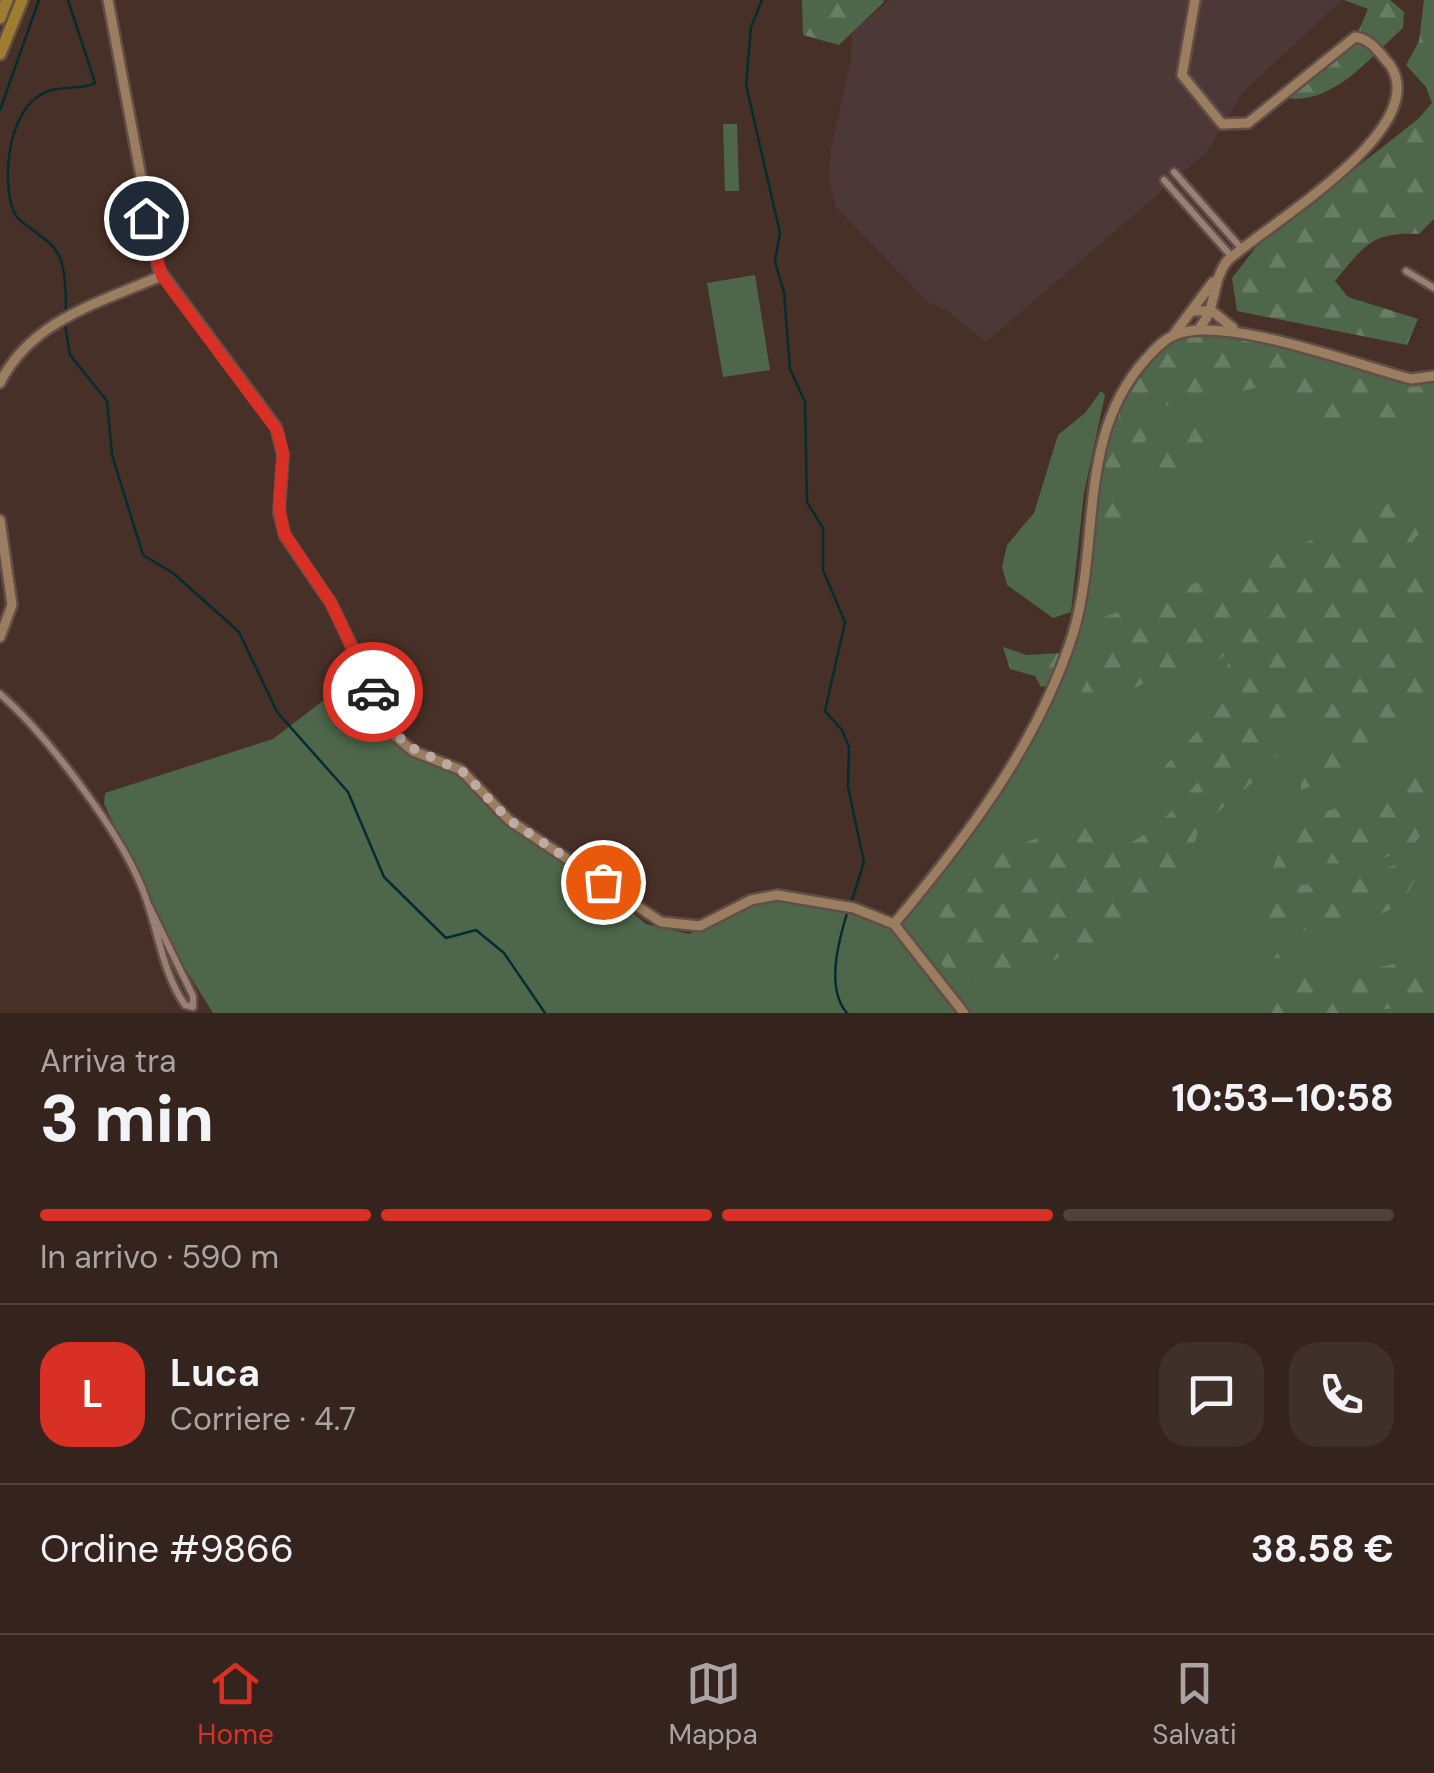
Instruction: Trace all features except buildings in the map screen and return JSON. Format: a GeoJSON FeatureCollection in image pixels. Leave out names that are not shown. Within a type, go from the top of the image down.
{"type":"FeatureCollection","features":[{"type":"Feature","properties":{"kind":"highway"},"geometry":{"type":"LineString","coordinates":[[0,18],[7,0]]}},
{"type":"Feature","properties":{"kind":"highway"},"geometry":{"type":"LineString","coordinates":[[0,54],[22,0]]}},
{"type":"Feature","properties":{"kind":"street"},"geometry":{"type":"LineString","coordinates":[[108,0],[147,224],[162,276],[276,427],[283,454],[279,506],[285,536],[329,599],[386,721],[404,744],[463,772],[516,826],[661,922],[700,926],[751,900],[776,894],[850,907],[894,924],[964,1013]]}},
{"type":"Feature","properties":{"kind":"street"},"geometry":{"type":"LineString","coordinates":[[894,924],[990,802],[1035,720],[1074,630],[1103,437],[1128,382],[1193,311],[1232,256],[1370,148],[1398,112],[1402,86],[1370,42],[1352,38],[1248,123],[1222,124],[1183,78],[1194,0]]}},
{"type":"Feature","properties":{"kind":"street"},"geometry":{"type":"LineString","coordinates":[[1174,172],[1242,248]]}},
{"type":"Feature","properties":{"kind":"street"},"geometry":{"type":"LineString","coordinates":[[1164,180],[1232,256]]}},
{"type":"Feature","properties":{"kind":"street"},"geometry":{"type":"LineString","coordinates":[[1406,271],[1434,288]]}},
{"type":"Feature","properties":{"kind":"street"},"geometry":{"type":"LineString","coordinates":[[1200,327],[1212,311],[1218,275]]}},
{"type":"Feature","properties":{"kind":"street"},"geometry":{"type":"LineString","coordinates":[[0,384],[25,346],[57,322],[162,276]]}},
{"type":"Feature","properties":{"kind":"street"},"geometry":{"type":"LineString","coordinates":[[1193,311],[1212,311],[1238,332]]}},
{"type":"Feature","properties":{"kind":"street"},"geometry":{"type":"LineString","coordinates":[[1193,311],[1200,327]]}},
{"type":"Feature","properties":{"kind":"street"},"geometry":{"type":"LineString","coordinates":[[1172,336],[1200,327],[1238,332],[1411,379],[1434,376]]}},
{"type":"Feature","properties":{"kind":"street"},"geometry":{"type":"LineString","coordinates":[[0,520],[12,605],[0,637]]}},
{"type":"Feature","properties":{"kind":"street"},"geometry":{"type":"LineString","coordinates":[[0,694],[46,738],[128,859],[193,996],[193,1007],[184,1005],[172,987],[149,906]]}},
{"type":"Feature","properties":{"kind":"shaded area"},"geometry":{"type":"Polygon","coordinates":[[[890,0],[1342,0],[1241,94],[1206,153],[986,342],[948,311],[929,303],[836,207],[829,179],[831,148],[851,60],[852,32],[890,0]]]}},
{"type":"Feature","properties":{"kind":"green space"},"geometry":{"type":"Polygon","coordinates":[[[802,0],[884,2],[839,45],[803,35],[802,0]]]}},
{"type":"Feature","properties":{"kind":"green space"},"geometry":{"type":"Polygon","coordinates":[[[1344,0],[1390,0],[1404,12],[1403,28],[1336,86],[1304,98],[1287,98],[1355,39],[1368,9],[1344,0]]]}},
{"type":"Feature","properties":{"kind":"green space"},"geometry":{"type":"Polygon","coordinates":[[[1424,0],[1434,0],[1434,219],[1419,234],[1390,236],[1370,244],[1335,281],[1348,297],[1418,319],[1407,345],[1237,311],[1232,278],[1257,246],[1418,119],[1432,103],[1426,87],[1406,65],[1419,41],[1424,0]]]}},
{"type":"Feature","properties":{"kind":"green space"},"geometry":{"type":"Polygon","coordinates":[[[723,124],[737,124],[739,191],[725,191],[723,124]]]}},
{"type":"Feature","properties":{"kind":"green space"},"geometry":{"type":"Polygon","coordinates":[[[755,275],[770,370],[723,377],[707,283],[755,275]]]}},
{"type":"Feature","properties":{"kind":"green space"},"geometry":{"type":"Polygon","coordinates":[[[1221,331],[1416,384],[1434,383],[1434,1013],[213,1013],[178,957],[104,804],[105,793],[273,739],[349,681],[364,682],[404,750],[464,777],[510,826],[584,872],[646,924],[689,934],[757,903],[785,899],[868,915],[895,931],[990,811],[1033,733],[1077,631],[1100,465],[1110,427],[1140,369],[1176,337],[1221,331]]]}},
{"type":"Feature","properties":{"kind":"green space"},"geometry":{"type":"Polygon","coordinates":[[[1182,335],[1237,335],[1364,380],[1412,387],[1434,384],[1434,403],[1417,405],[1383,424],[1323,417],[1308,401],[1279,387],[1249,389],[1197,403],[1183,388],[1171,406],[1155,405],[1145,442],[1174,456],[1190,438],[1188,425],[1197,417],[1209,441],[1171,490],[1151,493],[1146,473],[1131,472],[1116,487],[1126,502],[1114,548],[1100,552],[1106,460],[1116,411],[1134,376],[1182,335]]]}},
{"type":"Feature","properties":{"kind":"green space"},"geometry":{"type":"Polygon","coordinates":[[[1101,391],[1105,395],[1084,493],[1071,612],[1053,618],[1007,585],[1002,567],[1007,545],[1034,513],[1058,435],[1085,413],[1101,391]]]}},
{"type":"Feature","properties":{"kind":"green space"},"geometry":{"type":"Polygon","coordinates":[[[1401,496],[1434,500],[1434,527],[1423,529],[1413,541],[1421,575],[1434,586],[1434,702],[1372,761],[1301,790],[1300,774],[1335,736],[1325,720],[1306,717],[1262,774],[1199,828],[1186,876],[1169,897],[1116,939],[1067,950],[1052,962],[1001,980],[971,979],[960,986],[935,954],[928,933],[939,911],[965,884],[1017,846],[1085,825],[1106,846],[1130,843],[1176,806],[1224,747],[1153,779],[1197,732],[1236,647],[1198,674],[1162,674],[1111,700],[1091,726],[1069,720],[1100,651],[1096,632],[1104,617],[1347,527],[1401,496]]]}},
{"type":"Feature","properties":{"kind":"green space"},"geometry":{"type":"Polygon","coordinates":[[[1003,647],[1027,655],[1062,653],[1047,686],[1041,687],[1035,676],[1010,669],[1003,647]]]}},
{"type":"Feature","properties":{"kind":"green space"},"geometry":{"type":"Polygon","coordinates":[[[1426,756],[1434,757],[1434,820],[1408,850],[1361,865],[1307,862],[1295,879],[1270,874],[1288,832],[1307,816],[1349,805],[1426,756]]]}},
{"type":"Feature","properties":{"kind":"green space"},"geometry":{"type":"Polygon","coordinates":[[[1398,864],[1410,869],[1414,881],[1401,901],[1366,918],[1309,929],[1293,939],[1282,957],[1274,959],[1260,920],[1270,883],[1334,881],[1398,864]]]}},
{"type":"Feature","properties":{"kind":"green space"},"geometry":{"type":"Polygon","coordinates":[[[1434,955],[1434,1004],[1346,1013],[1239,1013],[1271,1000],[1305,972],[1350,974],[1434,955]]]}},
{"type":"Feature","properties":{"kind":"waterway"},"geometry":{"type":"LineString","coordinates":[[0,110],[39,0]]}},
{"type":"Feature","properties":{"kind":"waterway"},"geometry":{"type":"LineString","coordinates":[[66,311],[60,258],[52,246],[16,216],[8,188],[8,170],[13,136],[27,107],[44,93],[95,83],[68,0]]}},
{"type":"Feature","properties":{"kind":"waterway"},"geometry":{"type":"LineString","coordinates":[[762,0],[751,27],[746,85],[780,233],[775,262],[784,292],[790,369],[805,402],[807,502],[823,528],[823,570],[845,622],[825,711],[842,730],[849,747],[848,787],[864,862],[851,903]]}},
{"type":"Feature","properties":{"kind":"waterway"},"geometry":{"type":"LineString","coordinates":[[65,325],[70,355],[107,401],[112,455],[143,555],[173,573],[239,632],[277,712],[348,792],[384,877],[446,938],[476,930],[504,953],[545,1013]]}},
{"type":"Feature","properties":{"kind":"waterway"},"geometry":{"type":"LineString","coordinates":[[847,1013],[840,1003],[835,977],[848,910]]}},
{"type":"Feature","properties":{"kind":"way so far"},"geometry":{"type":"LineString","coordinates":[[373,692],[392,731],[404,744],[463,772],[509,820],[603,882]]}},
{"type":"Feature","properties":{"kind":"route"},"geometry":{"type":"LineString","coordinates":[[146,218],[162,276],[277,430],[283,454],[279,506],[284,533],[292,551],[331,603],[373,692]]}}]}
